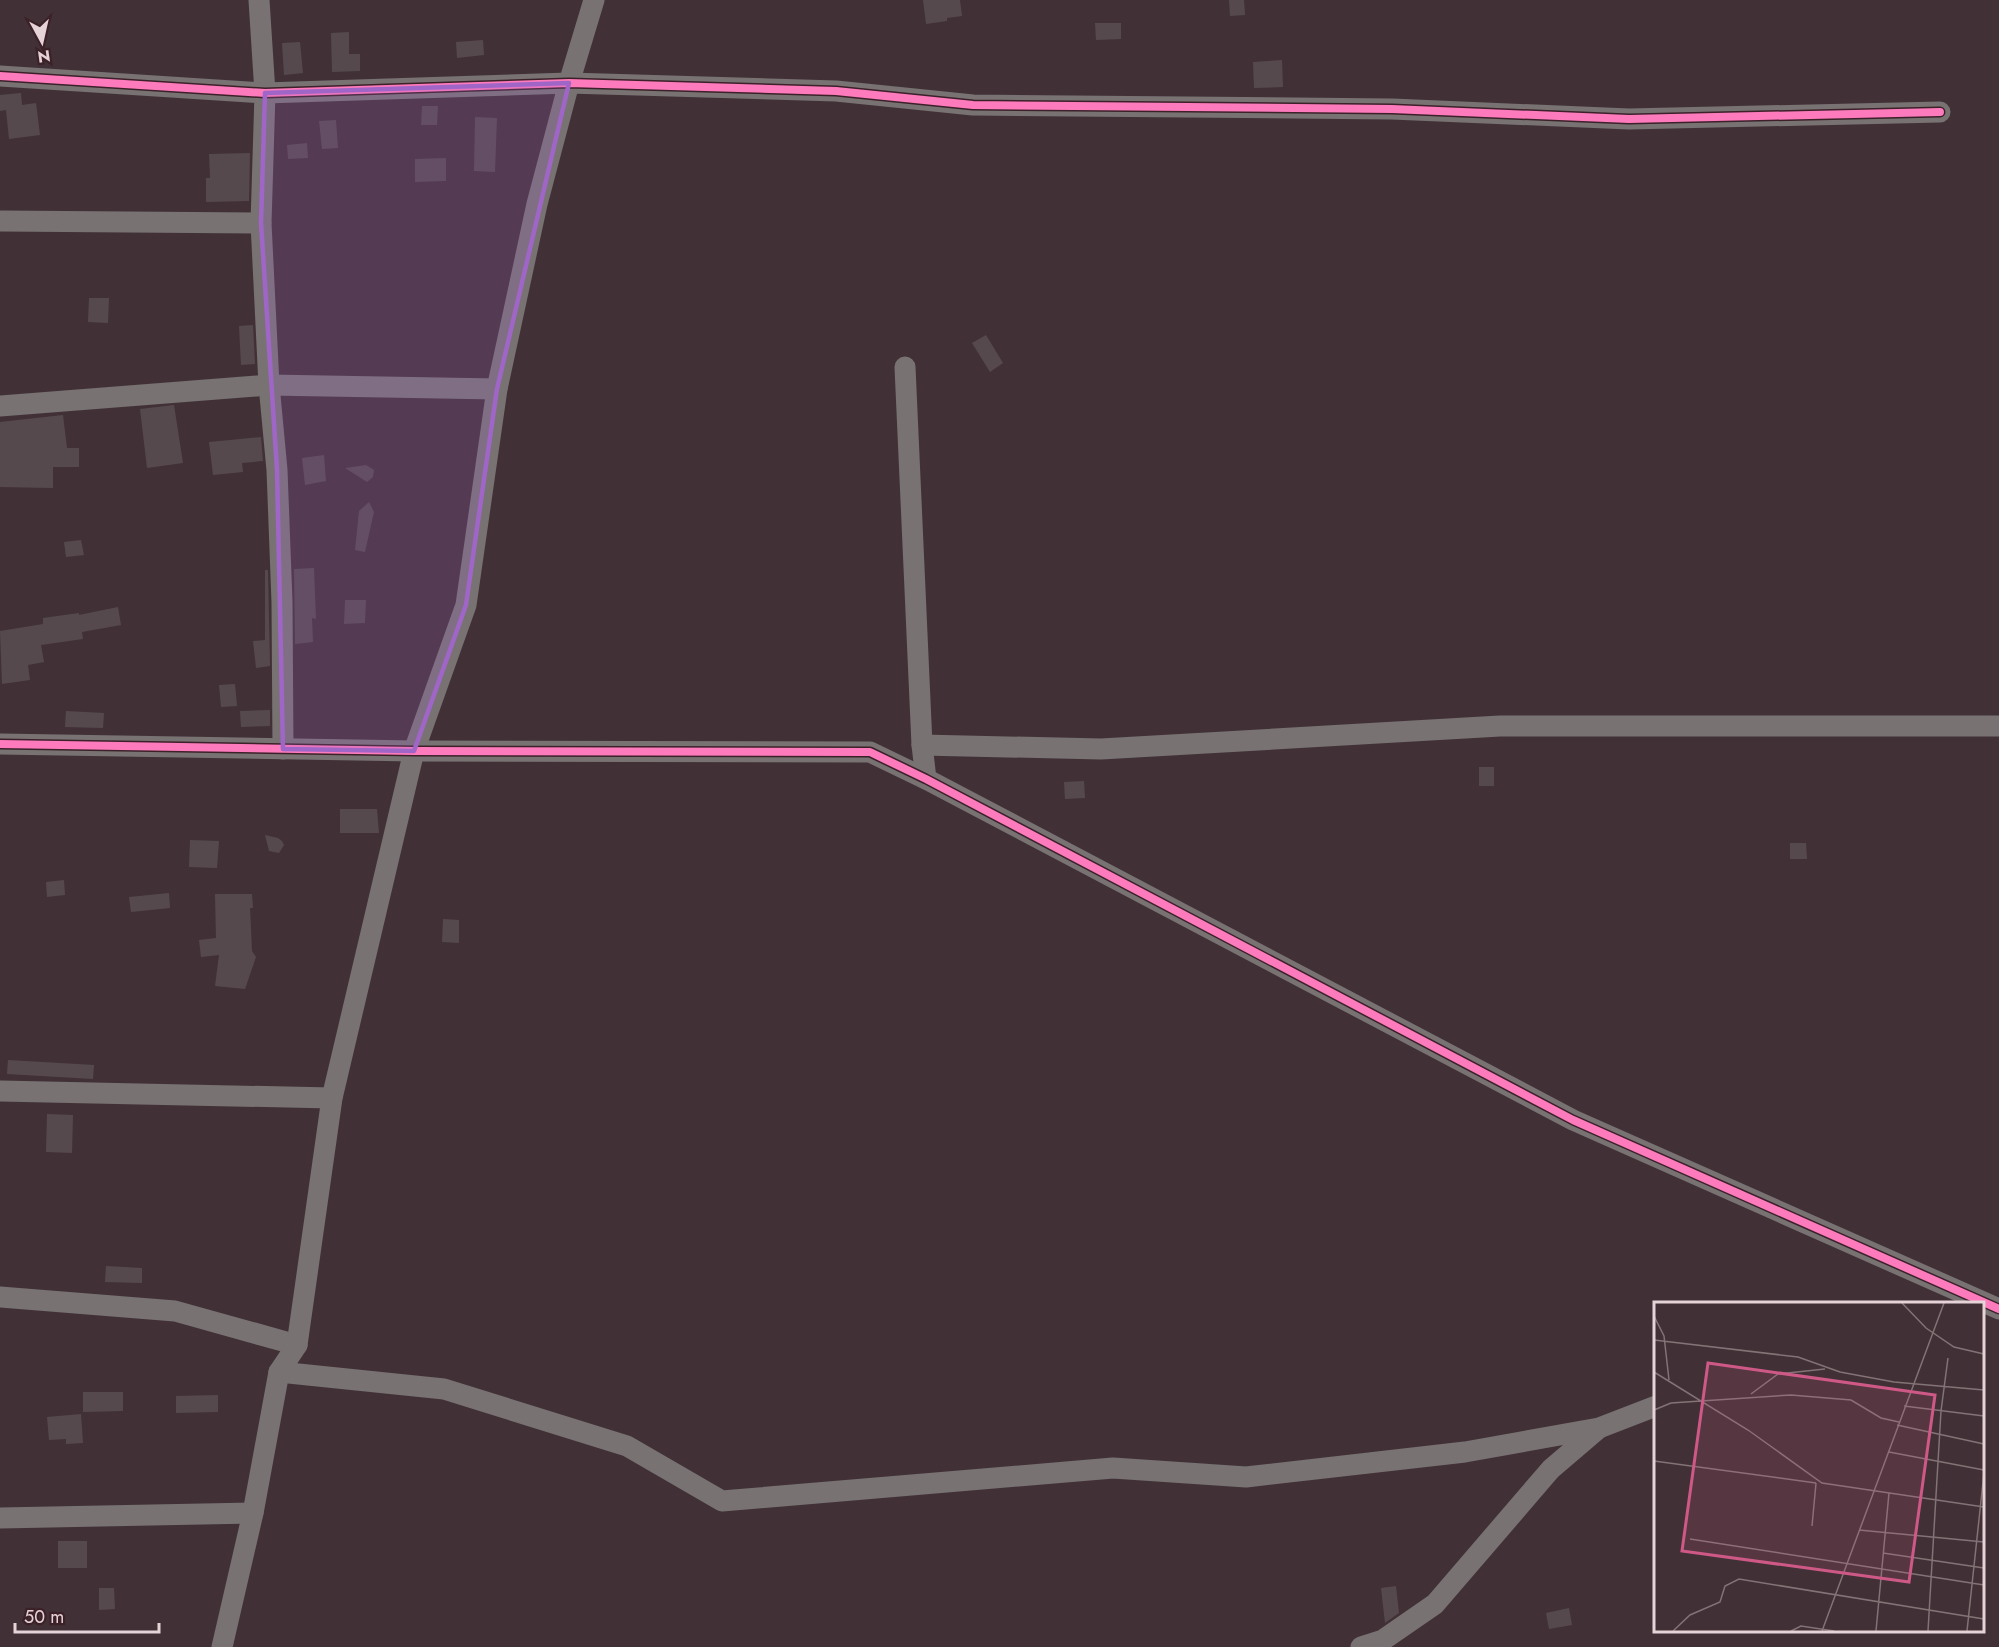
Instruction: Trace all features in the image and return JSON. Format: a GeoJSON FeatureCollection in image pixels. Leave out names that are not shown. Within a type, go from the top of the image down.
{"type":"FeatureCollection","features":[{"type":"Feature","properties":{"kind":"street"},"geometry":{"type":"LineString","coordinates":[[259,0],[265,93],[261,223],[268,385],[277,470],[282,602],[283,749]]}},
{"type":"Feature","properties":{"kind":"street"},"geometry":{"type":"LineString","coordinates":[[222,1647],[253,1513],[279,1372],[297,1345],[332,1098],[414,751],[466,605],[497,389],[537,204],[594,0]]}},
{"type":"Feature","properties":{"kind":"street"},"geometry":{"type":"LineString","coordinates":[[0,76],[265,93],[569,83],[836,91],[973,105],[1392,109],[1629,119],[1940,112]]}},
{"type":"Feature","properties":{"kind":"street"},"geometry":{"type":"LineString","coordinates":[[0,221],[261,223]]}},
{"type":"Feature","properties":{"kind":"street"},"geometry":{"type":"LineString","coordinates":[[906,367],[922,745],[926,779]]}},
{"type":"Feature","properties":{"kind":"street"},"geometry":{"type":"LineString","coordinates":[[0,406],[268,385],[497,389]]}},
{"type":"Feature","properties":{"kind":"street"},"geometry":{"type":"LineString","coordinates":[[922,745],[1101,749],[1500,726],[1999,726]]}},
{"type":"Feature","properties":{"kind":"street"},"geometry":{"type":"LineString","coordinates":[[0,744],[414,751],[870,752],[926,779],[1573,1120],[1983,1302]]}},
{"type":"Feature","properties":{"kind":"street"},"geometry":{"type":"LineString","coordinates":[[0,1091],[332,1098]]}},
{"type":"Feature","properties":{"kind":"street"},"geometry":{"type":"LineString","coordinates":[[0,1297],[175,1311],[297,1345]]}},
{"type":"Feature","properties":{"kind":"street"},"geometry":{"type":"LineString","coordinates":[[1984,1302],[1999,1309]]}},
{"type":"Feature","properties":{"kind":"street"},"geometry":{"type":"LineString","coordinates":[[1984,1321],[1999,1319]]}},
{"type":"Feature","properties":{"kind":"street"},"geometry":{"type":"LineString","coordinates":[[279,1372],[444,1389],[627,1446],[722,1501],[1113,1468],[1246,1477],[1465,1452],[1599,1428],[1654,1407]]}},
{"type":"Feature","properties":{"kind":"street"},"geometry":{"type":"LineString","coordinates":[[1361,1647],[1383,1640],[1435,1604],[1551,1469],[1599,1428]]}},
{"type":"Feature","properties":{"kind":"street"},"geometry":{"type":"LineString","coordinates":[[0,1518],[253,1513]]}},
{"type":"Feature","properties":{"kind":"highlighted area"},"geometry":{"type":"Polygon","coordinates":[[[569,83],[497,389],[466,605],[414,751],[283,749],[277,470],[261,223],[265,93],[569,83]]]}},
{"type":"Feature","properties":{"kind":"building"},"geometry":{"type":"Polygon","coordinates":[[[923,0],[960,0],[962,16],[926,24],[923,0]]]}},
{"type":"Feature","properties":{"kind":"building"},"geometry":{"type":"Polygon","coordinates":[[[1229,0],[1244,0],[1245,15],[1230,16],[1229,0]]]}},
{"type":"Feature","properties":{"kind":"building"},"geometry":{"type":"Polygon","coordinates":[[[1095,23],[1121,23],[1121,39],[1096,40],[1095,23]]]}},
{"type":"Feature","properties":{"kind":"building"},"geometry":{"type":"Polygon","coordinates":[[[349,32],[349,54],[360,54],[360,71],[332,72],[331,33],[349,32]]]}},
{"type":"Feature","properties":{"kind":"building"},"geometry":{"type":"Polygon","coordinates":[[[483,40],[484,55],[457,58],[456,42],[483,40]]]}},
{"type":"Feature","properties":{"kind":"building"},"geometry":{"type":"Polygon","coordinates":[[[300,42],[303,73],[284,75],[282,43],[300,42]]]}},
{"type":"Feature","properties":{"kind":"building"},"geometry":{"type":"Polygon","coordinates":[[[1282,60],[1283,87],[1254,88],[1253,62],[1282,60]]]}},
{"type":"Feature","properties":{"kind":"building"},"geometry":{"type":"Polygon","coordinates":[[[21,93],[22,105],[36,103],[40,135],[9,139],[6,110],[0,111],[0,95],[21,93]]]}},
{"type":"Feature","properties":{"kind":"building"},"geometry":{"type":"Polygon","coordinates":[[[422,106],[438,106],[437,125],[421,125],[422,106]]]}},
{"type":"Feature","properties":{"kind":"building"},"geometry":{"type":"Polygon","coordinates":[[[475,117],[497,118],[495,172],[474,171],[475,117]]]}},
{"type":"Feature","properties":{"kind":"building"},"geometry":{"type":"Polygon","coordinates":[[[336,120],[338,148],[322,149],[319,121],[336,120]]]}},
{"type":"Feature","properties":{"kind":"building"},"geometry":{"type":"Polygon","coordinates":[[[307,143],[308,158],[288,159],[287,145],[307,143]]]}},
{"type":"Feature","properties":{"kind":"building"},"geometry":{"type":"Polygon","coordinates":[[[250,153],[249,201],[206,202],[206,178],[210,178],[209,154],[250,153]]]}},
{"type":"Feature","properties":{"kind":"building"},"geometry":{"type":"Polygon","coordinates":[[[446,158],[446,181],[415,182],[415,159],[446,158]]]}},
{"type":"Feature","properties":{"kind":"building"},"geometry":{"type":"Polygon","coordinates":[[[89,298],[109,298],[108,323],[88,322],[89,298]]]}},
{"type":"Feature","properties":{"kind":"building"},"geometry":{"type":"Polygon","coordinates":[[[253,325],[255,364],[241,365],[239,326],[253,325]]]}},
{"type":"Feature","properties":{"kind":"building"},"geometry":{"type":"Polygon","coordinates":[[[986,335],[1003,363],[990,372],[972,343],[986,335]]]}},
{"type":"Feature","properties":{"kind":"building"},"geometry":{"type":"Polygon","coordinates":[[[174,405],[183,463],[147,468],[140,409],[174,405]]]}},
{"type":"Feature","properties":{"kind":"building"},"geometry":{"type":"Polygon","coordinates":[[[63,415],[67,448],[79,448],[79,467],[53,467],[53,488],[0,487],[0,422],[63,415]]]}},
{"type":"Feature","properties":{"kind":"building"},"geometry":{"type":"Polygon","coordinates":[[[261,437],[263,461],[242,463],[243,472],[213,475],[209,442],[261,437]]]}},
{"type":"Feature","properties":{"kind":"building"},"geometry":{"type":"Polygon","coordinates":[[[324,455],[326,481],[305,485],[302,458],[324,455]]]}},
{"type":"Feature","properties":{"kind":"building"},"geometry":{"type":"Polygon","coordinates":[[[366,465],[374,470],[373,477],[367,482],[345,468],[366,465]]]}},
{"type":"Feature","properties":{"kind":"building"},"geometry":{"type":"Polygon","coordinates":[[[369,502],[374,512],[365,552],[355,550],[359,511],[369,502]]]}},
{"type":"Feature","properties":{"kind":"building"},"geometry":{"type":"Polygon","coordinates":[[[81,540],[84,555],[66,557],[64,542],[81,540]]]}},
{"type":"Feature","properties":{"kind":"building"},"geometry":{"type":"Polygon","coordinates":[[[314,568],[316,619],[312,618],[313,642],[295,644],[294,569],[314,568]]]}},
{"type":"Feature","properties":{"kind":"building"},"geometry":{"type":"Polygon","coordinates":[[[265,570],[268,570],[270,666],[256,668],[253,641],[265,640],[265,570]]]}},
{"type":"Feature","properties":{"kind":"building"},"geometry":{"type":"Polygon","coordinates":[[[345,600],[366,600],[365,623],[344,624],[345,600]]]}},
{"type":"Feature","properties":{"kind":"building"},"geometry":{"type":"Polygon","coordinates":[[[118,607],[121,625],[82,632],[83,639],[41,645],[44,662],[28,665],[30,680],[2,684],[0,631],[43,624],[43,618],[79,613],[79,615],[118,607]]]}},
{"type":"Feature","properties":{"kind":"building"},"geometry":{"type":"Polygon","coordinates":[[[235,684],[237,706],[221,707],[219,685],[235,684]]]}},
{"type":"Feature","properties":{"kind":"building"},"geometry":{"type":"Polygon","coordinates":[[[270,710],[270,726],[241,727],[240,711],[270,710]]]}},
{"type":"Feature","properties":{"kind":"building"},"geometry":{"type":"Polygon","coordinates":[[[66,711],[104,713],[103,728],[65,727],[66,711]]]}},
{"type":"Feature","properties":{"kind":"building"},"geometry":{"type":"Polygon","coordinates":[[[1479,767],[1494,767],[1494,786],[1479,786],[1479,767]]]}},
{"type":"Feature","properties":{"kind":"building"},"geometry":{"type":"Polygon","coordinates":[[[1084,781],[1085,798],[1065,799],[1064,782],[1084,781]]]}},
{"type":"Feature","properties":{"kind":"building"},"geometry":{"type":"Polygon","coordinates":[[[340,809],[377,809],[379,833],[340,833],[340,809]]]}},
{"type":"Feature","properties":{"kind":"building"},"geometry":{"type":"Polygon","coordinates":[[[265,835],[282,841],[284,845],[279,853],[269,851],[265,835]]]}},
{"type":"Feature","properties":{"kind":"building"},"geometry":{"type":"Polygon","coordinates":[[[190,840],[219,841],[217,868],[189,867],[190,840]]]}},
{"type":"Feature","properties":{"kind":"building"},"geometry":{"type":"Polygon","coordinates":[[[1790,843],[1806,843],[1807,859],[1790,859],[1790,843]]]}},
{"type":"Feature","properties":{"kind":"building"},"geometry":{"type":"Polygon","coordinates":[[[64,880],[65,895],[47,897],[46,882],[64,880]]]}},
{"type":"Feature","properties":{"kind":"building"},"geometry":{"type":"Polygon","coordinates":[[[169,893],[170,908],[131,912],[129,897],[169,893]]]}},
{"type":"Feature","properties":{"kind":"building"},"geometry":{"type":"Polygon","coordinates":[[[215,894],[252,894],[253,908],[250,908],[252,951],[256,957],[245,989],[215,986],[219,955],[201,957],[199,940],[216,938],[215,894]]]}},
{"type":"Feature","properties":{"kind":"building"},"geometry":{"type":"Polygon","coordinates":[[[443,919],[459,920],[459,943],[442,942],[443,919]]]}},
{"type":"Feature","properties":{"kind":"building"},"geometry":{"type":"Polygon","coordinates":[[[8,1060],[94,1065],[93,1079],[7,1074],[8,1060]]]}},
{"type":"Feature","properties":{"kind":"building"},"geometry":{"type":"Polygon","coordinates":[[[47,1114],[73,1115],[72,1153],[46,1152],[47,1114]]]}},
{"type":"Feature","properties":{"kind":"building"},"geometry":{"type":"Polygon","coordinates":[[[106,1266],[142,1268],[142,1283],[105,1282],[106,1266]]]}},
{"type":"Feature","properties":{"kind":"building"},"geometry":{"type":"Polygon","coordinates":[[[83,1392],[123,1392],[123,1411],[83,1412],[83,1392]]]}},
{"type":"Feature","properties":{"kind":"building"},"geometry":{"type":"Polygon","coordinates":[[[218,1395],[218,1412],[176,1413],[176,1396],[218,1395]]]}},
{"type":"Feature","properties":{"kind":"building"},"geometry":{"type":"Polygon","coordinates":[[[81,1414],[83,1443],[66,1444],[66,1439],[49,1440],[47,1417],[81,1414]]]}},
{"type":"Feature","properties":{"kind":"building"},"geometry":{"type":"Polygon","coordinates":[[[58,1541],[87,1541],[87,1568],[58,1568],[58,1541]]]}},
{"type":"Feature","properties":{"kind":"building"},"geometry":{"type":"Polygon","coordinates":[[[1396,1586],[1399,1613],[1385,1623],[1381,1588],[1396,1586]]]}},
{"type":"Feature","properties":{"kind":"building"},"geometry":{"type":"Polygon","coordinates":[[[99,1588],[114,1588],[115,1609],[99,1610],[99,1588]]]}},
{"type":"Feature","properties":{"kind":"building"},"geometry":{"type":"Polygon","coordinates":[[[1569,1608],[1572,1625],[1549,1629],[1546,1613],[1569,1608]]]}},
{"type":"Feature","properties":{"kind":"cycle path"},"geometry":{"type":"LineString","coordinates":[[0,76],[265,93],[569,83],[836,91],[973,105],[1392,109],[1629,119],[1940,112]]}},
{"type":"Feature","properties":{"kind":"cycle path"},"geometry":{"type":"LineString","coordinates":[[0,744],[414,751],[870,752],[926,779],[1573,1120],[1983,1302]]}},
{"type":"Feature","properties":{"kind":"cycle path"},"geometry":{"type":"LineString","coordinates":[[1984,1302],[1999,1309]]}}]}
